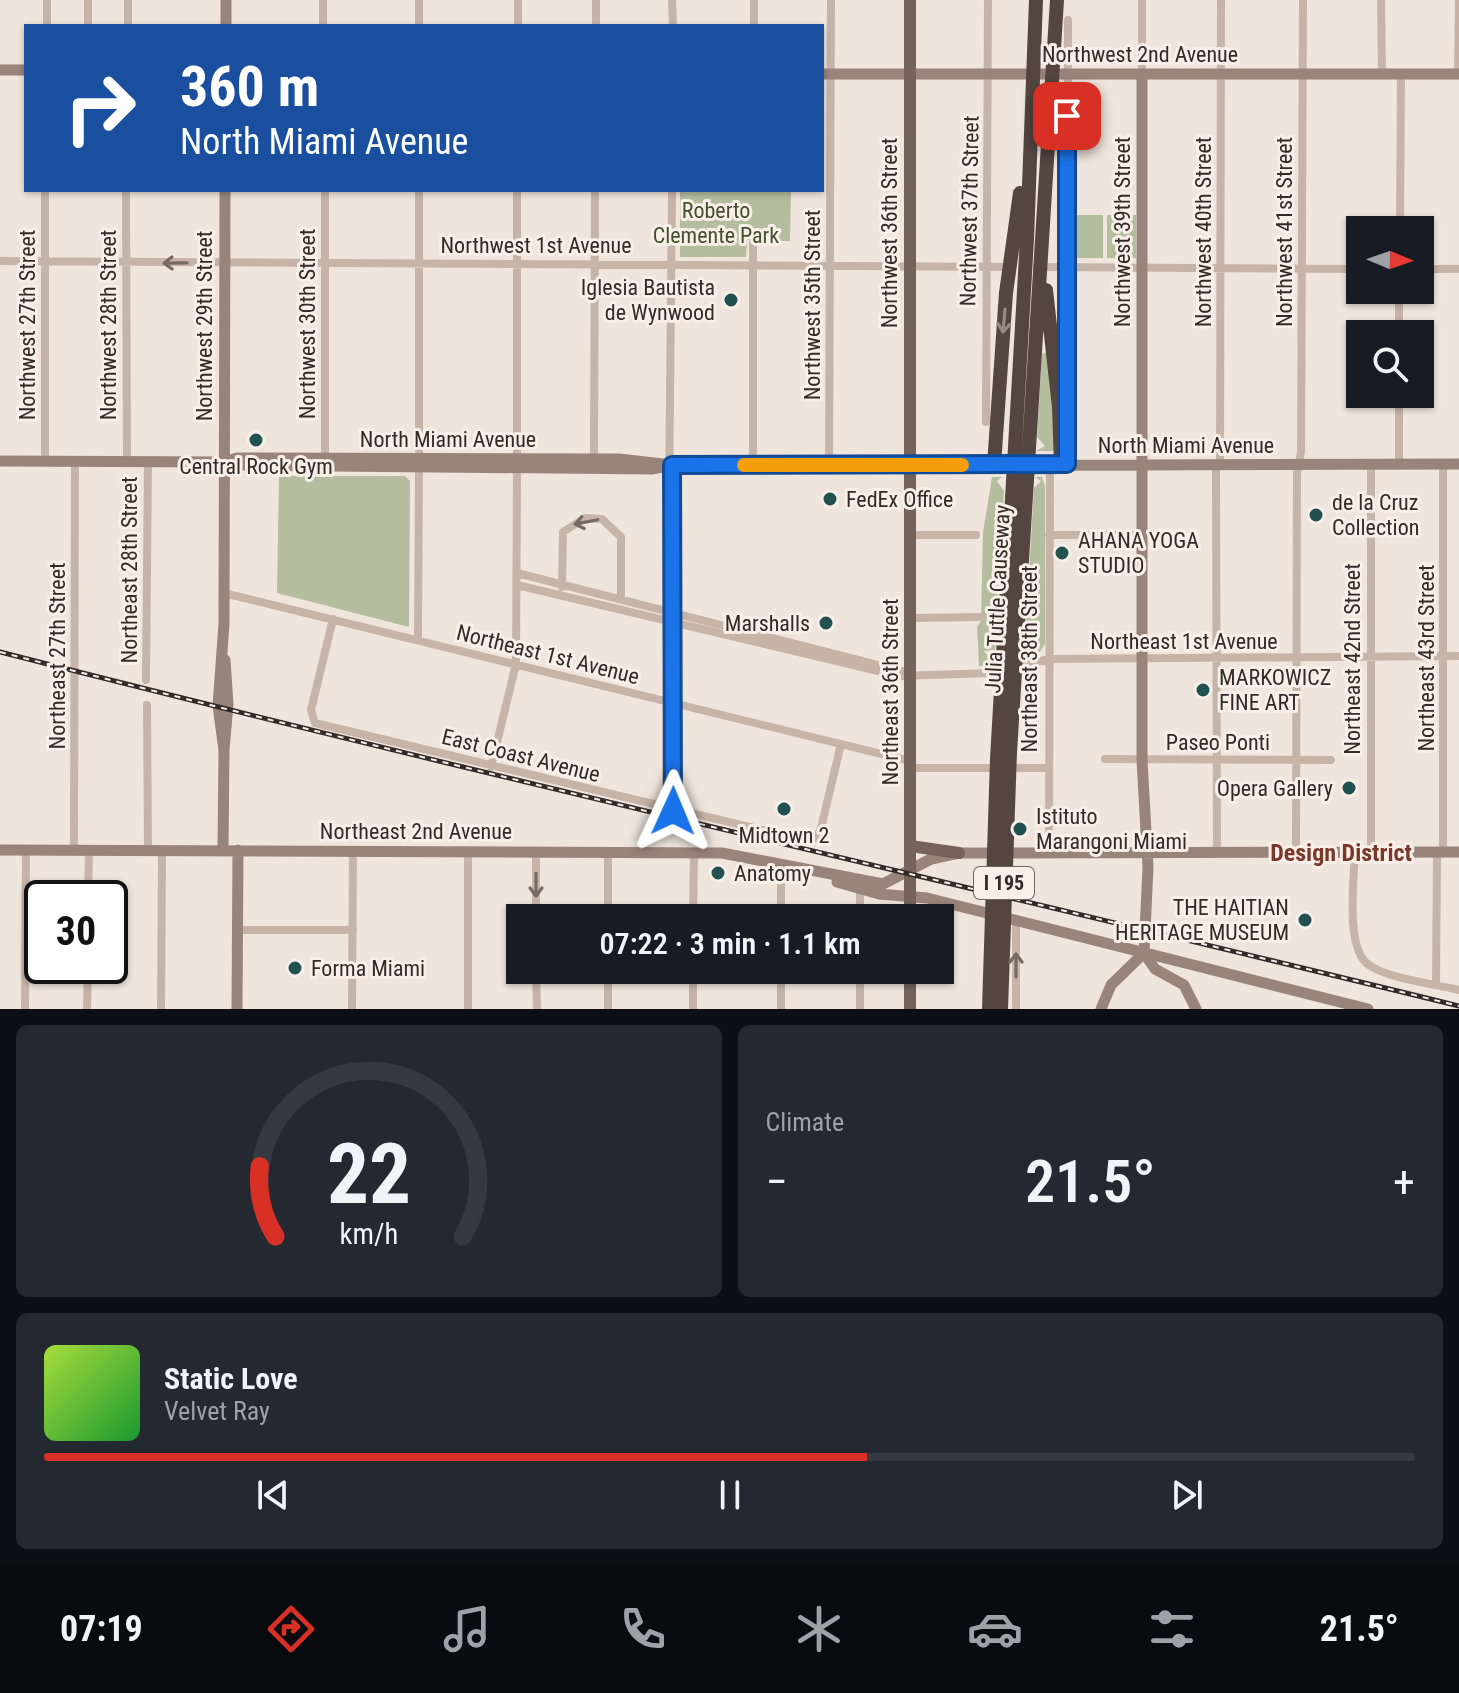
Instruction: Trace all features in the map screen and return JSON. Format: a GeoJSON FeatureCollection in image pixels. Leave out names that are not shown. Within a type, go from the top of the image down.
{"type":"FeatureCollection","features":[{"type":"Feature","properties":{"kind":"highway"},"geometry":{"type":"LineString","coordinates":[[1036,0],[1043,46]]}},
{"type":"Feature","properties":{"kind":"highway"},"geometry":{"type":"LineString","coordinates":[[994,465],[1006,293],[1032,239],[1044,0]]}},
{"type":"Feature","properties":{"kind":"highway"},"geometry":{"type":"LineString","coordinates":[[1043,46],[1057,0]]}},
{"type":"Feature","properties":{"kind":"highway"},"geometry":{"type":"LineString","coordinates":[[1039,104],[1029,154],[1032,239],[1036,293],[1059,407],[1059,464]]}},
{"type":"Feature","properties":{"kind":"highway","name":"Julia Tuttle Causeway"},"geometry":{"type":"LineString","coordinates":[[989,1009],[1022,435],[1036,293],[1032,239],[1043,215],[1039,104]]}},
{"type":"Feature","properties":{"kind":"highway","name":"Julia Tuttle Causeway"},"geometry":{"type":"LineString","coordinates":[[1004,1009],[1001,985],[1010,642]]}},
{"type":"Feature","properties":{"kind":"main road"},"geometry":{"type":"LineString","coordinates":[[226,0],[226,24]]}},
{"type":"Feature","properties":{"kind":"main road","name":"Northwest 36th Street"},"geometry":{"type":"LineString","coordinates":[[909,466],[910,0]]}},
{"type":"Feature","properties":{"kind":"main road"},"geometry":{"type":"LineString","coordinates":[[0,70],[24,70]]}},
{"type":"Feature","properties":{"kind":"main road","name":"Northwest 2nd Avenue"},"geometry":{"type":"LineString","coordinates":[[827,74],[1459,74]]}},
{"type":"Feature","properties":{"kind":"main road","name":"Northwest 39th Street"},"geometry":{"type":"LineString","coordinates":[[1142,74],[1142,760],[1147,930],[1144,953]]}},
{"type":"Feature","properties":{"kind":"main road","name":"Northwest 29th Street"},"geometry":{"type":"LineString","coordinates":[[223,850],[228,693],[223,655],[225,192]]}},
{"type":"Feature","properties":{"kind":"main road","name":"North Miami Avenue"},"geometry":{"type":"LineString","coordinates":[[224,462],[237,458],[325,458],[419,464],[652,469],[672,465]]}},
{"type":"Feature","properties":{"kind":"main road","name":"North Miami Avenue"},"geometry":{"type":"LineString","coordinates":[[0,461],[224,462],[349,468],[502,459],[517,464],[619,459],[672,465],[829,466],[1459,464]]}},
{"type":"Feature","properties":{"kind":"main road"},"geometry":{"type":"LineString","coordinates":[[517,464],[602,464],[619,459]]}},
{"type":"Feature","properties":{"kind":"main road","name":"Northeast 36th Street"},"geometry":{"type":"LineString","coordinates":[[909,466],[910,904]]}},
{"type":"Feature","properties":{"kind":"main road"},"geometry":{"type":"LineString","coordinates":[[910,846],[959,853]]}},
{"type":"Feature","properties":{"kind":"main road","name":"Northeast 2nd Avenue"},"geometry":{"type":"LineString","coordinates":[[0,850],[694,852],[738,854],[830,876],[883,884],[931,859],[959,853],[1459,852]]}},
{"type":"Feature","properties":{"kind":"main road"},"geometry":{"type":"LineString","coordinates":[[237,1009],[238,850]]}},
{"type":"Feature","properties":{"kind":"main road","name":"Northeast 2nd Avenue"},"geometry":{"type":"LineString","coordinates":[[830,876],[835,881],[860,889],[1016,921],[1368,1009]]}},
{"type":"Feature","properties":{"kind":"main road"},"geometry":{"type":"LineString","coordinates":[[1101,1009],[1107,990],[1144,953],[1155,969],[1178,979],[1196,1009]]}},
{"type":"Feature","properties":{"kind":"main road"},"geometry":{"type":"LineString","coordinates":[[1121,976],[1155,969]]}},
{"type":"Feature","properties":{"kind":"main road"},"geometry":{"type":"LineString","coordinates":[[910,984],[910,1009]]}},
{"type":"Feature","properties":{"kind":"street"},"geometry":{"type":"LineString","coordinates":[[47,0],[47,24]]}},
{"type":"Feature","properties":{"kind":"street"},"geometry":{"type":"LineString","coordinates":[[88,0],[88,24]]}},
{"type":"Feature","properties":{"kind":"street"},"geometry":{"type":"LineString","coordinates":[[128,0],[128,24]]}},
{"type":"Feature","properties":{"kind":"street"},"geometry":{"type":"LineString","coordinates":[[323,0],[323,24]]}},
{"type":"Feature","properties":{"kind":"street"},"geometry":{"type":"LineString","coordinates":[[419,0],[419,24]]}},
{"type":"Feature","properties":{"kind":"street"},"geometry":{"type":"LineString","coordinates":[[518,0],[518,24]]}},
{"type":"Feature","properties":{"kind":"street"},"geometry":{"type":"LineString","coordinates":[[596,0],[596,24]]}},
{"type":"Feature","properties":{"kind":"street"},"geometry":{"type":"LineString","coordinates":[[672,0],[673,24]]}},
{"type":"Feature","properties":{"kind":"street"},"geometry":{"type":"LineString","coordinates":[[754,0],[754,24]]}},
{"type":"Feature","properties":{"kind":"street","name":"Northwest 35th Street"},"geometry":{"type":"LineString","coordinates":[[829,466],[831,266],[827,74],[831,0]]}},
{"type":"Feature","properties":{"kind":"street","name":"Northwest 37th Street"},"geometry":{"type":"LineString","coordinates":[[986,422],[988,0]]}},
{"type":"Feature","properties":{"kind":"street","name":"Northwest 39th Street"},"geometry":{"type":"LineString","coordinates":[[1142,0],[1142,74]]}},
{"type":"Feature","properties":{"kind":"street","name":"Northwest 40th Street"},"geometry":{"type":"LineString","coordinates":[[1217,852],[1221,0]]}},
{"type":"Feature","properties":{"kind":"street","name":"Northwest 41st Street"},"geometry":{"type":"LineString","coordinates":[[1296,853],[1295,660],[1303,0]]}},
{"type":"Feature","properties":{"kind":"street"},"geometry":{"type":"LineString","coordinates":[[1381,0],[1382,74]]}},
{"type":"Feature","properties":{"kind":"street"},"geometry":{"type":"LineString","coordinates":[[1459,0],[1459,74]]}},
{"type":"Feature","properties":{"kind":"street","name":"Northeast 38th Street"},"geometry":{"type":"LineString","coordinates":[[1049,853],[1049,535],[1059,464],[1068,267],[1068,20]]}},
{"type":"Feature","properties":{"kind":"street"},"geometry":{"type":"LineString","coordinates":[[1400,216],[1401,74]]}},
{"type":"Feature","properties":{"kind":"street","name":"Northwest 27th Street"},"geometry":{"type":"LineString","coordinates":[[45,192],[45,461]]}},
{"type":"Feature","properties":{"kind":"street","name":"Northwest 28th Street"},"geometry":{"type":"LineString","coordinates":[[126,192],[127,461]]}},
{"type":"Feature","properties":{"kind":"street","name":"Northwest 30th Street"},"geometry":{"type":"LineString","coordinates":[[325,192],[325,458]]}},
{"type":"Feature","properties":{"kind":"street"},"geometry":{"type":"LineString","coordinates":[[418,640],[419,192]]}},
{"type":"Feature","properties":{"kind":"street"},"geometry":{"type":"LineString","coordinates":[[491,767],[516,664],[517,192]]}},
{"type":"Feature","properties":{"kind":"street"},"geometry":{"type":"LineString","coordinates":[[594,459],[595,192]]}},
{"type":"Feature","properties":{"kind":"street"},"geometry":{"type":"LineString","coordinates":[[670,810],[671,616],[667,554],[671,551],[672,192]]}},
{"type":"Feature","properties":{"kind":"street"},"geometry":{"type":"LineString","coordinates":[[753,243],[753,465]]}},
{"type":"Feature","properties":{"kind":"street","name":"Northwest 1st Avenue"},"geometry":{"type":"LineString","coordinates":[[0,261],[1346,269]]}},
{"type":"Feature","properties":{"kind":"street"},"geometry":{"type":"LineString","coordinates":[[1434,269],[1459,269]]}},
{"type":"Feature","properties":{"kind":"street"},"geometry":{"type":"LineString","coordinates":[[1399,408],[1399,464]]}},
{"type":"Feature","properties":{"kind":"street","name":"Northeast 27th Street"},"geometry":{"type":"LineString","coordinates":[[74,850],[75,461]]}},
{"type":"Feature","properties":{"kind":"street","name":"Northeast 28th Street"},"geometry":{"type":"LineString","coordinates":[[146,680],[148,461]]}},
{"type":"Feature","properties":{"kind":"street","name":"Northeast 43rd Street"},"geometry":{"type":"LineString","coordinates":[[1436,984],[1445,656],[1443,464]]}},
{"type":"Feature","properties":{"kind":"street","name":"Northeast 42nd Street"},"geometry":{"type":"LineString","coordinates":[[1371,465],[1371,852]]}},
{"type":"Feature","properties":{"kind":"street"},"geometry":{"type":"LineString","coordinates":[[561,597],[563,532],[585,518],[602,519],[621,540],[621,599]]}},
{"type":"Feature","properties":{"kind":"street"},"geometry":{"type":"LineString","coordinates":[[910,535],[976,535]]}},
{"type":"Feature","properties":{"kind":"street"},"geometry":{"type":"LineString","coordinates":[[1049,535],[1142,535]]}},
{"type":"Feature","properties":{"kind":"street"},"geometry":{"type":"LineString","coordinates":[[517,573],[621,599],[671,616]]}},
{"type":"Feature","properties":{"kind":"street"},"geometry":{"type":"LineString","coordinates":[[517,585],[561,597],[671,616]]}},
{"type":"Feature","properties":{"kind":"street","name":"Northeast 1st Avenue"},"geometry":{"type":"LineString","coordinates":[[224,593],[841,744],[910,765],[1049,768]]}},
{"type":"Feature","properties":{"kind":"street","name":"Northeast 1st Avenue"},"geometry":{"type":"LineString","coordinates":[[671,616],[891,675],[993,673],[1049,659],[1295,660],[1459,656]]}},
{"type":"Feature","properties":{"kind":"street"},"geometry":{"type":"LineString","coordinates":[[910,618],[982,617]]}},
{"type":"Feature","properties":{"kind":"street","name":"East Coast Avenue"},"geometry":{"type":"LineString","coordinates":[[333,619],[311,710],[315,723],[491,767],[813,840],[821,828],[841,744]]}},
{"type":"Feature","properties":{"kind":"street"},"geometry":{"type":"LineString","coordinates":[[147,705],[148,850]]}},
{"type":"Feature","properties":{"kind":"street","name":"Paseo Ponti"},"geometry":{"type":"LineString","coordinates":[[1105,759],[1331,760]]}},
{"type":"Feature","properties":{"kind":"street"},"geometry":{"type":"LineString","coordinates":[[25,1009],[26,850]]}},
{"type":"Feature","properties":{"kind":"street"},"geometry":{"type":"LineString","coordinates":[[88,880],[89,850]]}},
{"type":"Feature","properties":{"kind":"street"},"geometry":{"type":"LineString","coordinates":[[161,1009],[162,850]]}},
{"type":"Feature","properties":{"kind":"street"},"geometry":{"type":"LineString","coordinates":[[352,1009],[353,851]]}},
{"type":"Feature","properties":{"kind":"street"},"geometry":{"type":"LineString","coordinates":[[468,852],[468,1009]]}},
{"type":"Feature","properties":{"kind":"street"},"geometry":{"type":"LineString","coordinates":[[536,852],[536,904]]}},
{"type":"Feature","properties":{"kind":"street"},"geometry":{"type":"LineString","coordinates":[[608,852],[608,904]]}},
{"type":"Feature","properties":{"kind":"street"},"geometry":{"type":"LineString","coordinates":[[693,904],[694,852]]}},
{"type":"Feature","properties":{"kind":"street"},"geometry":{"type":"LineString","coordinates":[[1355,852],[1354,941],[1363,960],[1375,968],[1459,990]]}},
{"type":"Feature","properties":{"kind":"street"},"geometry":{"type":"LineString","coordinates":[[781,863],[781,904]]}},
{"type":"Feature","properties":{"kind":"street"},"geometry":{"type":"LineString","coordinates":[[860,889],[860,904]]}},
{"type":"Feature","properties":{"kind":"street"},"geometry":{"type":"LineString","coordinates":[[1016,921],[1016,1009]]}},
{"type":"Feature","properties":{"kind":"street"},"geometry":{"type":"LineString","coordinates":[[237,930],[353,930]]}},
{"type":"Feature","properties":{"kind":"street"},"geometry":{"type":"LineString","coordinates":[[87,1009],[88,984]]}},
{"type":"Feature","properties":{"kind":"street"},"geometry":{"type":"LineString","coordinates":[[536,984],[537,1009]]}},
{"type":"Feature","properties":{"kind":"street"},"geometry":{"type":"LineString","coordinates":[[608,984],[608,1009]]}},
{"type":"Feature","properties":{"kind":"street"},"geometry":{"type":"LineString","coordinates":[[693,984],[693,1009]]}},
{"type":"Feature","properties":{"kind":"street"},"geometry":{"type":"LineString","coordinates":[[781,984],[781,1009]]}},
{"type":"Feature","properties":{"kind":"street"},"geometry":{"type":"LineString","coordinates":[[860,984],[860,1009]]}},
{"type":"Feature","properties":{"kind":"green space","name":"Roberto Clemente Park"},"geometry":{"type":"Polygon","coordinates":[[[680,192],[791,192],[790,241],[747,240],[746,257],[680,257],[680,192]]]}},
{"type":"Feature","properties":{"kind":"green space"},"geometry":{"type":"Polygon","coordinates":[[[1074,215],[1103,215],[1103,258],[1074,258],[1074,215]]]}},
{"type":"Feature","properties":{"kind":"green space"},"geometry":{"type":"Polygon","coordinates":[[[1107,215],[1136,215],[1136,258],[1107,258],[1107,215]]]}},
{"type":"Feature","properties":{"kind":"green space"},"geometry":{"type":"Polygon","coordinates":[[[1048,352],[1056,451],[1036,451],[1045,446],[1037,437],[1042,354],[1048,352]]]}},
{"type":"Feature","properties":{"kind":"green space"},"geometry":{"type":"Polygon","coordinates":[[[279,476],[405,476],[410,481],[409,627],[277,593],[279,476]]]}},
{"type":"Feature","properties":{"kind":"green space"},"geometry":{"type":"Polygon","coordinates":[[[992,477],[1002,477],[997,481],[1004,491],[995,650],[984,651],[994,665],[979,666],[977,627],[981,621],[983,533],[992,477]]]}},
{"type":"Feature","properties":{"kind":"green space"},"geometry":{"type":"Polygon","coordinates":[[[1035,477],[1042,477],[1045,486],[1045,644],[1039,653],[1024,658],[1037,647],[1037,642],[1025,643],[1034,488],[1041,481],[1035,477]]]}},
{"type":"Feature","properties":{"kind":"railway"},"geometry":{"type":"LineString","coordinates":[[0,652],[364,743],[1459,1006]]}},
{"type":"Feature","properties":{"kind":"slow traffic"},"geometry":{"type":"LineString","coordinates":[[744,465],[962,465]]}},
{"type":"Feature","properties":{"kind":"place","name":"Iglesia Bautista de Wynwood"},"geometry":{"type":"Point","coordinates":[731,300]}},
{"type":"Feature","properties":{"kind":"place","name":"Central Rock Gym"},"geometry":{"type":"Point","coordinates":[256,440]}},
{"type":"Feature","properties":{"kind":"place","name":"FedEx Office"},"geometry":{"type":"Point","coordinates":[830,499]}},
{"type":"Feature","properties":{"kind":"place","name":"de la Cruz Collection"},"geometry":{"type":"Point","coordinates":[1316,515]}},
{"type":"Feature","properties":{"kind":"place","name":"AHANA YOGA STUDIO"},"geometry":{"type":"Point","coordinates":[1062,553]}},
{"type":"Feature","properties":{"kind":"place","name":"Marshalls"},"geometry":{"type":"Point","coordinates":[826,623]}},
{"type":"Feature","properties":{"kind":"place","name":"MARKOWICZ FINE ART"},"geometry":{"type":"Point","coordinates":[1203,690]}},
{"type":"Feature","properties":{"kind":"place","name":"Opera Gallery"},"geometry":{"type":"Point","coordinates":[1349,788]}},
{"type":"Feature","properties":{"kind":"place","name":"Midtown 2"},"geometry":{"type":"Point","coordinates":[784,809]}},
{"type":"Feature","properties":{"kind":"place","name":"Istituto Marangoni Miami"},"geometry":{"type":"Point","coordinates":[1020,829]}},
{"type":"Feature","properties":{"kind":"place","name":"Anatomy"},"geometry":{"type":"Point","coordinates":[718,873]}},
{"type":"Feature","properties":{"kind":"place","name":"THE HAITIAN HERITAGE MUSEUM"},"geometry":{"type":"Point","coordinates":[1305,920]}},
{"type":"Feature","properties":{"kind":"place","name":"Forma Miami"},"geometry":{"type":"Point","coordinates":[295,968]}},
{"type":"Feature","properties":{"kind":"district","name":"Design District"},"geometry":{"type":"Point","coordinates":[1341,853]}},
{"type":"Feature","properties":{"kind":"route"},"geometry":{"type":"LineString","coordinates":[[673,811],[675,555],[671,551],[672,465],[1067,464],[1067,116]]}}]}
